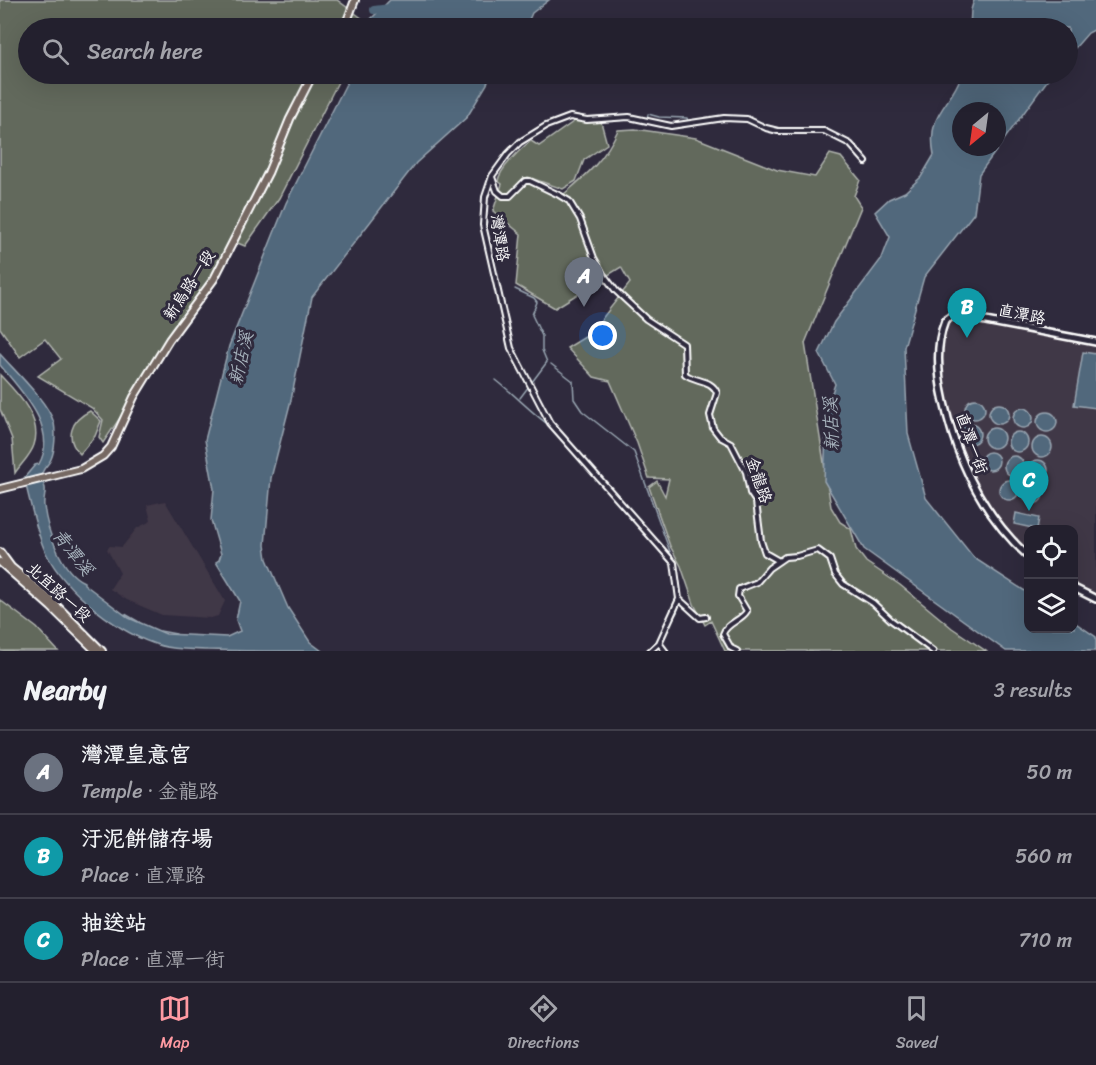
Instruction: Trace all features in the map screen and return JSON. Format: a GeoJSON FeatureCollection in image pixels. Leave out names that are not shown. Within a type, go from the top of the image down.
{"type":"FeatureCollection","features":[{"type":"Feature","properties":{"kind":"main road"},"geometry":{"type":"LineString","coordinates":[[348,18],[355,0]]}},
{"type":"Feature","properties":{"kind":"main road","name":"新烏路一段"},"geometry":{"type":"LineString","coordinates":[[0,489],[86,467],[104,456],[111,447],[134,397],[169,340],[214,279],[268,173],[286,128],[308,84]]}},
{"type":"Feature","properties":{"kind":"main road","name":"北宜路一段"},"geometry":{"type":"LineString","coordinates":[[0,552],[12,567],[50,599],[102,651]]}},
{"type":"Feature","properties":{"kind":"main road","name":"北宜路一段"},"geometry":{"type":"LineString","coordinates":[[0,562],[96,651]]}},
{"type":"Feature","properties":{"kind":"street","name":"灣潭路"},"geometry":{"type":"LineString","coordinates":[[679,599],[674,563],[550,423],[511,348],[483,225],[485,197],[492,176],[520,142],[546,126],[570,117],[587,120],[629,117],[671,126],[724,118],[747,119],[766,129],[778,131],[824,131],[850,144],[866,162]]}},
{"type":"Feature","properties":{"kind":"street","name":"金龍路"},"geometry":{"type":"LineString","coordinates":[[492,176],[497,191],[503,196],[510,196],[525,181],[530,181],[568,201],[580,219],[594,258],[616,291],[646,320],[684,344],[685,374],[715,387],[717,393],[710,415],[713,428],[720,437],[731,443],[740,457],[750,493],[756,502],[765,554],[778,561]]}},
{"type":"Feature","properties":{"kind":"street","name":"直潭路"},"geometry":{"type":"LineString","coordinates":[[945,321],[954,315],[964,316],[1096,342]]}},
{"type":"Feature","properties":{"kind":"street","name":"直潭一街"},"geometry":{"type":"LineString","coordinates":[[945,321],[939,350],[939,372],[954,442],[962,464],[983,503],[1011,539],[1024,551]]}},
{"type":"Feature","properties":{"kind":"street"},"geometry":{"type":"LineString","coordinates":[[737,651],[731,648],[723,634],[726,628],[743,618],[747,611],[738,596],[739,589],[757,582],[768,568],[785,557],[797,556],[814,550],[823,552],[830,559],[832,568],[843,584],[873,603],[895,623],[933,651]]}},
{"type":"Feature","properties":{"kind":"street"},"geometry":{"type":"LineString","coordinates":[[1078,590],[1096,599]]}},
{"type":"Feature","properties":{"kind":"street"},"geometry":{"type":"LineString","coordinates":[[650,651],[658,643],[679,599],[700,618],[706,617]]}},
{"type":"Feature","properties":{"kind":"street"},"geometry":{"type":"LineString","coordinates":[[658,643],[665,651]]}},
{"type":"Feature","properties":{"kind":"shaded area"},"geometry":{"type":"Polygon","coordinates":[[[955,320],[1096,346],[1096,597],[1078,588],[1078,525],[1024,525],[1024,548],[996,517],[981,495],[959,451],[943,385],[942,359],[944,330],[947,324],[955,320]]]}},
{"type":"Feature","properties":{"kind":"shaded area"},"geometry":{"type":"Polygon","coordinates":[[[165,501],[225,601],[218,616],[211,618],[162,615],[127,600],[110,589],[120,573],[107,549],[110,546],[122,547],[137,528],[151,521],[147,505],[165,501]]]}},
{"type":"Feature","properties":{"kind":"green space"},"geometry":{"type":"Polygon","coordinates":[[[0,0],[337,0],[362,18],[18,18],[18,84],[337,84],[279,198],[245,246],[230,240],[211,283],[103,443],[99,437],[103,420],[92,408],[38,376],[61,359],[45,339],[20,357],[0,328],[0,0]]]}},
{"type":"Feature","properties":{"kind":"green space"},"geometry":{"type":"Polygon","coordinates":[[[576,120],[601,122],[607,144],[584,160],[576,181],[563,189],[528,177],[521,181],[535,181],[564,194],[595,165],[618,130],[635,129],[696,138],[777,170],[815,177],[830,154],[841,157],[860,180],[854,196],[861,207],[805,343],[831,507],[840,522],[851,529],[856,549],[866,562],[986,651],[725,651],[711,621],[705,625],[694,604],[649,487],[657,481],[665,496],[669,479],[649,478],[637,443],[610,381],[594,377],[567,348],[590,334],[630,283],[621,267],[555,308],[516,285],[521,234],[493,211],[502,184],[498,181],[499,176],[511,160],[531,141],[539,146],[576,120]]]}},
{"type":"Feature","properties":{"kind":"green space"},"geometry":{"type":"Polygon","coordinates":[[[0,375],[27,407],[35,425],[36,435],[33,449],[15,473],[12,439],[0,409],[0,375]]]}},
{"type":"Feature","properties":{"kind":"green space"},"geometry":{"type":"Polygon","coordinates":[[[90,411],[101,421],[95,436],[80,454],[72,442],[72,430],[78,419],[90,411]]]}},
{"type":"Feature","properties":{"kind":"green space"},"geometry":{"type":"Polygon","coordinates":[[[0,600],[37,628],[58,651],[0,651],[0,600]]]}},
{"type":"Feature","properties":{"kind":"water"},"geometry":{"type":"Polygon","coordinates":[[[390,0],[549,0],[532,13],[530,18],[372,18],[390,0]]]}},
{"type":"Feature","properties":{"kind":"water"},"geometry":{"type":"Polygon","coordinates":[[[974,0],[1096,0],[1096,29],[1088,33],[1078,44],[1078,18],[971,18],[974,0]]]}},
{"type":"Feature","properties":{"kind":"water","name":"新店溪"},"geometry":{"type":"Polygon","coordinates":[[[346,84],[487,84],[467,117],[416,163],[312,297],[291,400],[271,478],[265,545],[267,559],[288,608],[310,642],[322,651],[236,651],[167,647],[129,632],[95,610],[66,582],[46,553],[36,526],[24,478],[35,465],[39,464],[44,450],[41,424],[27,398],[0,365],[0,354],[38,396],[54,423],[53,451],[50,461],[43,470],[42,477],[45,490],[44,506],[56,549],[68,569],[129,618],[166,634],[227,637],[240,631],[236,620],[240,601],[216,562],[221,554],[211,520],[214,489],[205,440],[229,346],[286,203],[346,84]]]}},
{"type":"Feature","properties":{"kind":"water","name":"新店溪"},"geometry":{"type":"Polygon","coordinates":[[[958,84],[1045,84],[1006,137],[1006,102],[952,102],[952,156],[992,156],[979,174],[974,213],[924,277],[904,347],[908,434],[926,498],[974,558],[1024,590],[1024,633],[1078,633],[1078,625],[1096,637],[1096,651],[1006,651],[864,549],[824,481],[827,407],[835,384],[819,353],[834,322],[882,258],[890,237],[875,212],[889,199],[905,192],[921,177],[934,155],[932,141],[936,120],[958,84]]]}},
{"type":"Feature","properties":{"kind":"water"},"geometry":{"type":"Polygon","coordinates":[[[1083,352],[1096,354],[1096,408],[1074,405],[1083,352]]]}},
{"type":"Feature","properties":{"kind":"water"},"geometry":{"type":"Polygon","coordinates":[[[975,399],[982,402],[985,409],[982,416],[975,419],[968,416],[965,409],[968,402],[975,399]]]}},
{"type":"Feature","properties":{"kind":"water"},"geometry":{"type":"Polygon","coordinates":[[[999,404],[1006,407],[1009,414],[1006,421],[999,424],[992,421],[989,414],[992,407],[999,404]]]}},
{"type":"Feature","properties":{"kind":"water"},"geometry":{"type":"Polygon","coordinates":[[[1023,408],[1030,411],[1033,418],[1030,425],[1023,428],[1016,425],[1013,418],[1016,411],[1023,408]]]}},
{"type":"Feature","properties":{"kind":"water"},"geometry":{"type":"Polygon","coordinates":[[[1047,412],[1054,415],[1057,422],[1054,429],[1047,432],[1040,429],[1037,422],[1040,415],[1047,412]]]}},
{"type":"Feature","properties":{"kind":"water"},"geometry":{"type":"Polygon","coordinates":[[[970,424],[977,427],[980,434],[977,441],[970,444],[963,441],[960,434],[963,427],[970,424]]]}},
{"type":"Feature","properties":{"kind":"water"},"geometry":{"type":"Polygon","coordinates":[[[994,428],[1001,431],[1004,438],[1001,445],[994,448],[987,445],[984,438],[987,431],[994,428]]]}},
{"type":"Feature","properties":{"kind":"water"},"geometry":{"type":"Polygon","coordinates":[[[1018,432],[1025,435],[1028,442],[1025,449],[1018,452],[1011,449],[1008,442],[1011,435],[1018,432]]]}},
{"type":"Feature","properties":{"kind":"water"},"geometry":{"type":"Polygon","coordinates":[[[1042,437],[1049,440],[1052,447],[1049,454],[1042,457],[1035,454],[1032,447],[1035,440],[1042,437]]]}},
{"type":"Feature","properties":{"kind":"water"},"geometry":{"type":"Polygon","coordinates":[[[986,452],[994,452],[999,457],[997,468],[986,470],[981,465],[981,457],[986,452]]]}},
{"type":"Feature","properties":{"kind":"water"},"geometry":{"type":"Polygon","coordinates":[[[1014,456],[1021,459],[1024,466],[1021,473],[1014,476],[1007,473],[1004,466],[1007,459],[1014,456]]]}},
{"type":"Feature","properties":{"kind":"water"},"geometry":{"type":"Polygon","coordinates":[[[1038,460],[1045,463],[1048,470],[1045,477],[1038,480],[1031,477],[1028,470],[1031,463],[1038,460]]]}},
{"type":"Feature","properties":{"kind":"water"},"geometry":{"type":"Polygon","coordinates":[[[1009,480],[1016,483],[1019,490],[1016,497],[1009,500],[1002,497],[999,490],[1002,483],[1009,480]]]}},
{"type":"Feature","properties":{"kind":"water"},"geometry":{"type":"Polygon","coordinates":[[[1033,484],[1040,487],[1043,494],[1040,501],[1033,504],[1026,501],[1023,494],[1026,487],[1033,484]]]}},
{"type":"Feature","properties":{"kind":"water"},"geometry":{"type":"Polygon","coordinates":[[[1016,513],[1039,518],[1038,525],[1014,524],[1016,513]]]}},
{"type":"Feature","properties":{"kind":"waterway"},"geometry":{"type":"LineString","coordinates":[[374,10],[390,8]]}},
{"type":"Feature","properties":{"kind":"waterway"},"geometry":{"type":"LineString","coordinates":[[647,120],[648,114],[659,117],[687,118],[688,121]]}},
{"type":"Feature","properties":{"kind":"waterway"},"geometry":{"type":"LineString","coordinates":[[515,289],[534,298],[537,302],[532,315],[542,336],[542,350],[547,362],[520,398]]}},
{"type":"Feature","properties":{"kind":"waterway"},"geometry":{"type":"LineString","coordinates":[[551,364],[573,381],[574,399],[582,411],[634,452],[673,560]]}},
{"type":"Feature","properties":{"kind":"waterway"},"geometry":{"type":"LineString","coordinates":[[496,380],[550,426]]}},
{"type":"Feature","properties":{"kind":"waterway"},"geometry":{"type":"LineString","coordinates":[[557,434],[669,562]]}},
{"type":"Feature","properties":{"kind":"waterway"},"geometry":{"type":"LineString","coordinates":[[667,629],[680,602]]}},
{"type":"Feature","properties":{"kind":"waterway","name":"青潭溪"},"geometry":{"type":"LineString","coordinates":[[125,614],[139,622]]}},
{"type":"Feature","properties":{"kind":"waterway","name":"青潭溪"},"geometry":{"type":"LineString","coordinates":[[160,631],[176,634]]}},
{"type":"Feature","properties":{"kind":"place","name":"灣潭皇意宮"},"geometry":{"type":"Point","coordinates":[584,307]}},
{"type":"Feature","properties":{"kind":"place","name":"汙泥餅儲存場"},"geometry":{"type":"Point","coordinates":[967,338]}},
{"type":"Feature","properties":{"kind":"place","name":"抽送站"},"geometry":{"type":"Point","coordinates":[1029,511]}}]}
